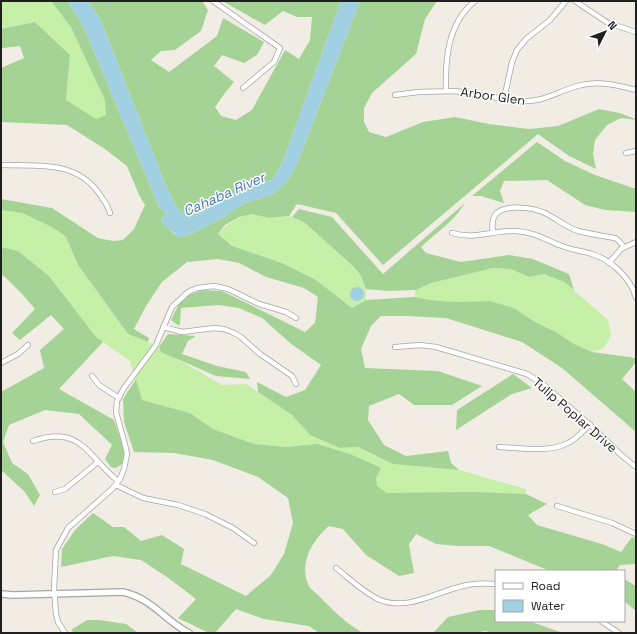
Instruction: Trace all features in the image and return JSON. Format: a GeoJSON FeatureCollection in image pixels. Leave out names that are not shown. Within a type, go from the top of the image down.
{"type":"FeatureCollection","features":[{"type":"Feature","properties":{"kind":"street"},"geometry":{"type":"LineString","coordinates":[[213,1],[280,48],[274,62],[243,88]]}},
{"type":"Feature","properties":{"kind":"street"},"geometry":{"type":"LineString","coordinates":[[446,91],[445,64],[450,40],[462,15],[475,1]]}},
{"type":"Feature","properties":{"kind":"street"},"geometry":{"type":"LineString","coordinates":[[504,99],[512,62],[517,50],[526,39],[550,20],[566,1]]}},
{"type":"Feature","properties":{"kind":"street"},"geometry":{"type":"LineString","coordinates":[[575,1],[608,23],[636,32]]}},
{"type":"Feature","properties":{"kind":"street","name":"Arbor Glen"},"geometry":{"type":"LineString","coordinates":[[395,95],[418,92],[460,91],[517,102],[536,101],[577,86],[597,83],[614,84],[636,90]]}},
{"type":"Feature","properties":{"kind":"street"},"geometry":{"type":"LineString","coordinates":[[626,153],[636,151]]}},
{"type":"Feature","properties":{"kind":"street"},"geometry":{"type":"LineString","coordinates":[[1,165],[51,166],[60,167],[73,172],[86,179],[95,188],[107,204],[110,213]]}},
{"type":"Feature","properties":{"kind":"street"},"geometry":{"type":"LineString","coordinates":[[493,233],[493,222],[497,213],[512,208],[528,208],[545,213],[577,230],[615,238],[624,247]]}},
{"type":"Feature","properties":{"kind":"street"},"geometry":{"type":"LineString","coordinates":[[452,233],[461,236],[516,231],[536,234],[564,247],[599,257],[609,263],[627,280],[636,298]]}},
{"type":"Feature","properties":{"kind":"street"},"geometry":{"type":"LineString","coordinates":[[609,263],[624,247],[636,242]]}},
{"type":"Feature","properties":{"kind":"street"},"geometry":{"type":"LineString","coordinates":[[66,633],[56,618],[54,594],[56,550],[63,535],[117,483],[124,469],[127,454],[116,412],[119,398],[124,388],[156,345],[169,313],[176,302],[188,292],[197,288],[220,286],[259,304],[286,312],[296,318]]}},
{"type":"Feature","properties":{"kind":"street"},"geometry":{"type":"LineString","coordinates":[[163,327],[182,332],[214,328],[232,332],[241,337],[260,354],[292,376],[296,384]]}},
{"type":"Feature","properties":{"kind":"street"},"geometry":{"type":"LineString","coordinates":[[1,363],[21,352],[28,345]]}},
{"type":"Feature","properties":{"kind":"street","name":"Tulip Poplar Drive"},"geometry":{"type":"LineString","coordinates":[[395,347],[420,345],[436,347],[520,371],[538,380],[590,424],[621,455],[636,466]]}},
{"type":"Feature","properties":{"kind":"street"},"geometry":{"type":"LineString","coordinates":[[92,376],[99,385],[119,398]]}},
{"type":"Feature","properties":{"kind":"street"},"geometry":{"type":"LineString","coordinates":[[499,447],[558,447],[567,444],[577,437],[590,424]]}},
{"type":"Feature","properties":{"kind":"street"},"geometry":{"type":"LineString","coordinates":[[33,441],[51,436],[66,437],[81,444],[117,483],[143,498],[178,505],[205,514],[233,528],[254,543]]}},
{"type":"Feature","properties":{"kind":"street"},"geometry":{"type":"LineString","coordinates":[[55,492],[64,489],[98,462]]}},
{"type":"Feature","properties":{"kind":"street"},"geometry":{"type":"LineString","coordinates":[[557,506],[612,523],[636,534]]}},
{"type":"Feature","properties":{"kind":"street"},"geometry":{"type":"LineString","coordinates":[[336,568],[370,595],[391,604],[413,602],[472,584],[495,584]]}},
{"type":"Feature","properties":{"kind":"street"},"geometry":{"type":"LineString","coordinates":[[1,594],[54,594],[115,591],[131,594],[149,602],[176,625],[189,633]]}},
{"type":"Feature","properties":{"kind":"street"},"geometry":{"type":"LineString","coordinates":[[602,622],[619,633]]}},
{"type":"Feature","properties":{"kind":"green space"},"geometry":{"type":"Polygon","coordinates":[[[1,1],[62,1],[119,118],[87,135],[66,100],[70,55],[35,22],[1,29],[1,1]]]}},
{"type":"Feature","properties":{"kind":"green space"},"geometry":{"type":"Polygon","coordinates":[[[51,1],[68,1],[84,28],[159,207],[166,213],[161,220],[173,233],[179,237],[193,233],[224,217],[243,204],[273,194],[287,182],[297,164],[360,1],[437,1],[425,19],[416,54],[372,93],[364,108],[364,122],[369,132],[386,137],[423,122],[455,117],[489,124],[529,129],[558,126],[599,109],[619,113],[636,119],[621,118],[607,125],[595,140],[593,154],[596,169],[569,156],[538,134],[383,265],[336,213],[297,204],[289,216],[269,218],[252,214],[239,217],[225,225],[218,234],[232,246],[282,263],[316,280],[352,308],[366,300],[414,297],[455,302],[490,301],[514,308],[535,322],[556,332],[574,344],[592,352],[636,358],[636,362],[622,379],[636,392],[636,432],[562,368],[522,342],[446,318],[381,316],[371,326],[361,349],[365,368],[438,371],[482,386],[452,405],[414,405],[399,394],[369,406],[368,420],[384,445],[406,456],[448,451],[451,463],[459,470],[393,464],[358,447],[340,448],[310,435],[292,415],[258,392],[257,382],[286,397],[305,390],[321,365],[290,343],[262,318],[239,308],[218,305],[181,308],[179,326],[171,320],[179,304],[189,295],[202,290],[222,291],[305,332],[315,323],[318,297],[304,288],[266,277],[239,263],[218,259],[187,262],[162,282],[146,306],[134,329],[149,338],[148,342],[128,334],[78,265],[66,237],[52,227],[22,213],[1,210],[1,199],[52,208],[98,238],[113,241],[123,240],[134,229],[145,205],[139,195],[127,166],[105,149],[67,125],[1,122],[1,68],[24,58],[20,46],[1,49],[1,29],[35,22],[70,55],[66,100],[96,119],[106,115],[105,100],[71,27],[51,1]]]}},
{"type":"Feature","properties":{"kind":"green space"},"geometry":{"type":"Polygon","coordinates":[[[88,1],[202,1],[208,10],[201,31],[175,50],[161,51],[151,60],[169,72],[217,36],[223,18],[264,42],[257,55],[244,63],[222,55],[214,66],[234,82],[215,107],[221,116],[236,120],[252,110],[285,50],[299,59],[310,40],[312,17],[297,17],[283,11],[265,25],[222,1],[341,1],[283,161],[273,179],[257,186],[243,188],[230,194],[213,206],[195,215],[181,213],[166,186],[101,21],[88,1]]]}},
{"type":"Feature","properties":{"kind":"green space"},"geometry":{"type":"Polygon","coordinates":[[[537,142],[565,161],[595,175],[636,189],[636,212],[605,210],[585,205],[547,180],[504,181],[500,191],[504,203],[481,196],[472,196],[537,142]]]}},
{"type":"Feature","properties":{"kind":"green space"},"geometry":{"type":"Polygon","coordinates":[[[465,203],[452,220],[421,247],[426,253],[461,262],[509,255],[533,259],[569,274],[574,290],[564,282],[544,274],[529,277],[511,269],[493,268],[431,283],[416,290],[388,291],[366,289],[361,276],[354,267],[305,223],[292,217],[299,209],[332,217],[383,274],[465,203]]]}},
{"type":"Feature","properties":{"kind":"green space"},"geometry":{"type":"Polygon","coordinates":[[[1,210],[22,213],[52,227],[66,237],[78,265],[128,334],[148,342],[222,385],[246,384],[292,415],[310,435],[340,448],[358,447],[393,464],[459,470],[526,489],[526,494],[382,498],[287,447],[254,444],[213,429],[190,413],[142,400],[130,361],[96,337],[49,276],[18,251],[1,247],[1,210]]]}},
{"type":"Feature","properties":{"kind":"green space"},"geometry":{"type":"Polygon","coordinates":[[[252,214],[269,218],[289,216],[305,223],[354,267],[361,276],[366,289],[366,300],[352,308],[316,280],[282,263],[232,246],[218,234],[233,221],[252,214]]]}},
{"type":"Feature","properties":{"kind":"green space"},"geometry":{"type":"Polygon","coordinates":[[[1,247],[18,251],[49,276],[96,337],[103,342],[59,389],[114,420],[125,452],[122,464],[116,468],[111,467],[105,459],[112,445],[79,414],[45,410],[9,425],[3,442],[12,463],[28,474],[40,495],[34,506],[24,491],[1,470],[1,392],[44,368],[40,350],[64,329],[51,315],[20,340],[12,333],[35,309],[4,276],[1,275],[1,247]]]}},
{"type":"Feature","properties":{"kind":"green space"},"geometry":{"type":"Polygon","coordinates":[[[493,268],[511,269],[529,277],[544,274],[564,282],[608,320],[611,335],[604,348],[592,352],[574,344],[556,332],[535,322],[514,308],[490,301],[455,302],[414,297],[416,290],[431,283],[493,268]]]}},
{"type":"Feature","properties":{"kind":"green space"},"geometry":{"type":"Polygon","coordinates":[[[168,334],[196,336],[188,341],[182,354],[217,366],[246,372],[250,379],[216,376],[161,352],[159,347],[168,334]]]}},
{"type":"Feature","properties":{"kind":"green space"},"geometry":{"type":"Polygon","coordinates":[[[513,374],[532,388],[512,394],[456,430],[457,410],[513,374]]]}},
{"type":"Feature","properties":{"kind":"green space"},"geometry":{"type":"Polygon","coordinates":[[[136,379],[142,400],[190,413],[213,429],[254,444],[287,447],[317,444],[350,454],[381,468],[376,478],[377,486],[387,493],[473,492],[526,494],[547,504],[528,515],[537,525],[602,544],[621,552],[632,537],[636,539],[636,564],[620,565],[618,570],[548,570],[489,546],[436,544],[416,534],[409,544],[414,573],[399,576],[366,555],[343,529],[329,526],[313,545],[306,560],[305,568],[308,584],[339,616],[363,633],[319,633],[309,626],[264,619],[236,609],[215,633],[209,633],[178,618],[196,599],[141,560],[113,556],[61,567],[62,549],[75,530],[93,513],[113,527],[124,527],[141,541],[162,535],[184,549],[181,564],[246,596],[271,575],[284,554],[293,523],[288,498],[258,477],[213,460],[174,453],[134,452],[124,422],[123,399],[136,379]]]}},
{"type":"Feature","properties":{"kind":"green space"},"geometry":{"type":"Polygon","coordinates":[[[625,580],[636,586],[636,611],[625,602],[625,580]]]}},
{"type":"Feature","properties":{"kind":"green space"},"geometry":{"type":"Polygon","coordinates":[[[480,610],[495,610],[495,622],[532,622],[563,633],[496,633],[484,631],[478,633],[432,633],[448,617],[480,610]]]}},
{"type":"Feature","properties":{"kind":"green space"},"geometry":{"type":"Polygon","coordinates":[[[87,620],[99,620],[126,624],[138,633],[74,633],[71,630],[87,620]]]}},
{"type":"Feature","properties":{"kind":"water"},"geometry":{"type":"Polygon","coordinates":[[[68,1],[88,1],[101,21],[166,186],[181,213],[195,215],[243,188],[257,186],[273,179],[283,161],[341,1],[360,1],[297,164],[287,182],[273,194],[243,204],[224,217],[193,233],[179,237],[162,224],[161,220],[166,213],[159,207],[84,28],[68,1]]]}},
{"type":"Feature","properties":{"kind":"water"},"geometry":{"type":"Polygon","coordinates":[[[357,287],[362,289],[364,294],[362,299],[357,301],[352,299],[350,294],[352,289],[357,287]]]}},
{"type":"Feature","properties":{"kind":"water label","name":"Cahaba River"},"geometry":{"type":"Point","coordinates":[224,194]}}]}
